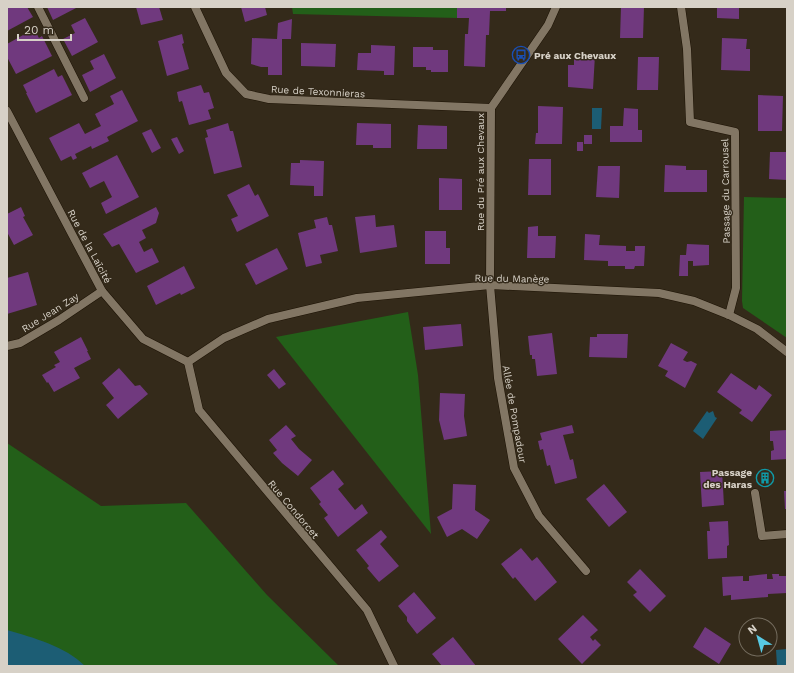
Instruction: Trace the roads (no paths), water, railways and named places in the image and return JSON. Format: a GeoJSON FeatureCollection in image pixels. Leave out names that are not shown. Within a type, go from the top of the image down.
{"type":"FeatureCollection","features":[{"type":"Feature","properties":{"kind":"street"},"geometry":{"type":"LineString","coordinates":[[38,7],[84,98]]}},
{"type":"Feature","properties":{"kind":"street","name":"Rue de Texonnieras"},"geometry":{"type":"LineString","coordinates":[[195,7],[226,73],[246,94],[269,99],[491,108]]}},
{"type":"Feature","properties":{"kind":"street","name":"Rue du Pré aux Chevaux"},"geometry":{"type":"LineString","coordinates":[[490,285],[491,108],[548,25],[556,7]]}},
{"type":"Feature","properties":{"kind":"street","name":"Passage du Carrousel"},"geometry":{"type":"LineString","coordinates":[[681,7],[687,49],[690,122],[735,132],[736,288],[729,315]]}},
{"type":"Feature","properties":{"kind":"street","name":"Rue de la Laïcité"},"geometry":{"type":"LineString","coordinates":[[7,111],[102,291],[143,339],[188,362]]}},
{"type":"Feature","properties":{"kind":"street","name":"Rue du Manège"},"geometry":{"type":"LineString","coordinates":[[188,362],[224,338],[268,319],[357,298],[490,285],[659,294],[694,301],[729,315],[757,329],[787,352]]}},
{"type":"Feature","properties":{"kind":"street","name":"Allée de Pompadour"},"geometry":{"type":"LineString","coordinates":[[490,285],[498,378],[514,468],[539,516],[586,571]]}},
{"type":"Feature","properties":{"kind":"street","name":"Rue Jean Zay"},"geometry":{"type":"LineString","coordinates":[[7,346],[20,343],[59,320],[102,291]]}},
{"type":"Feature","properties":{"kind":"street","name":"Rue Condorcet"},"geometry":{"type":"LineString","coordinates":[[188,362],[199,410],[367,610],[394,666]]}},
{"type":"Feature","properties":{"kind":"street"},"geometry":{"type":"LineString","coordinates":[[755,493],[762,536],[787,534]]}},
{"type":"Feature","properties":{"kind":"water"},"geometry":{"type":"Polygon","coordinates":[[[592,108],[602,108],[601,129],[592,129],[592,108]]]}},
{"type":"Feature","properties":{"kind":"water"},"geometry":{"type":"Polygon","coordinates":[[[707,411],[709,413],[713,411],[715,417],[717,418],[703,439],[693,431],[707,411]]]}},
{"type":"Feature","properties":{"kind":"water"},"geometry":{"type":"Polygon","coordinates":[[[7,630],[59,648],[77,659],[85,666],[7,666],[7,630]]]}},
{"type":"Feature","properties":{"kind":"water"},"geometry":{"type":"Polygon","coordinates":[[[787,649],[787,666],[777,666],[778,650],[787,649]]]}},
{"type":"Feature","properties":{"kind":"place","name":"Pré aux Chevaux"},"geometry":{"type":"Point","coordinates":[521,55]}},
{"type":"Feature","properties":{"kind":"place","name":"Passage des Haras"},"geometry":{"type":"Point","coordinates":[765,478]}}]}
